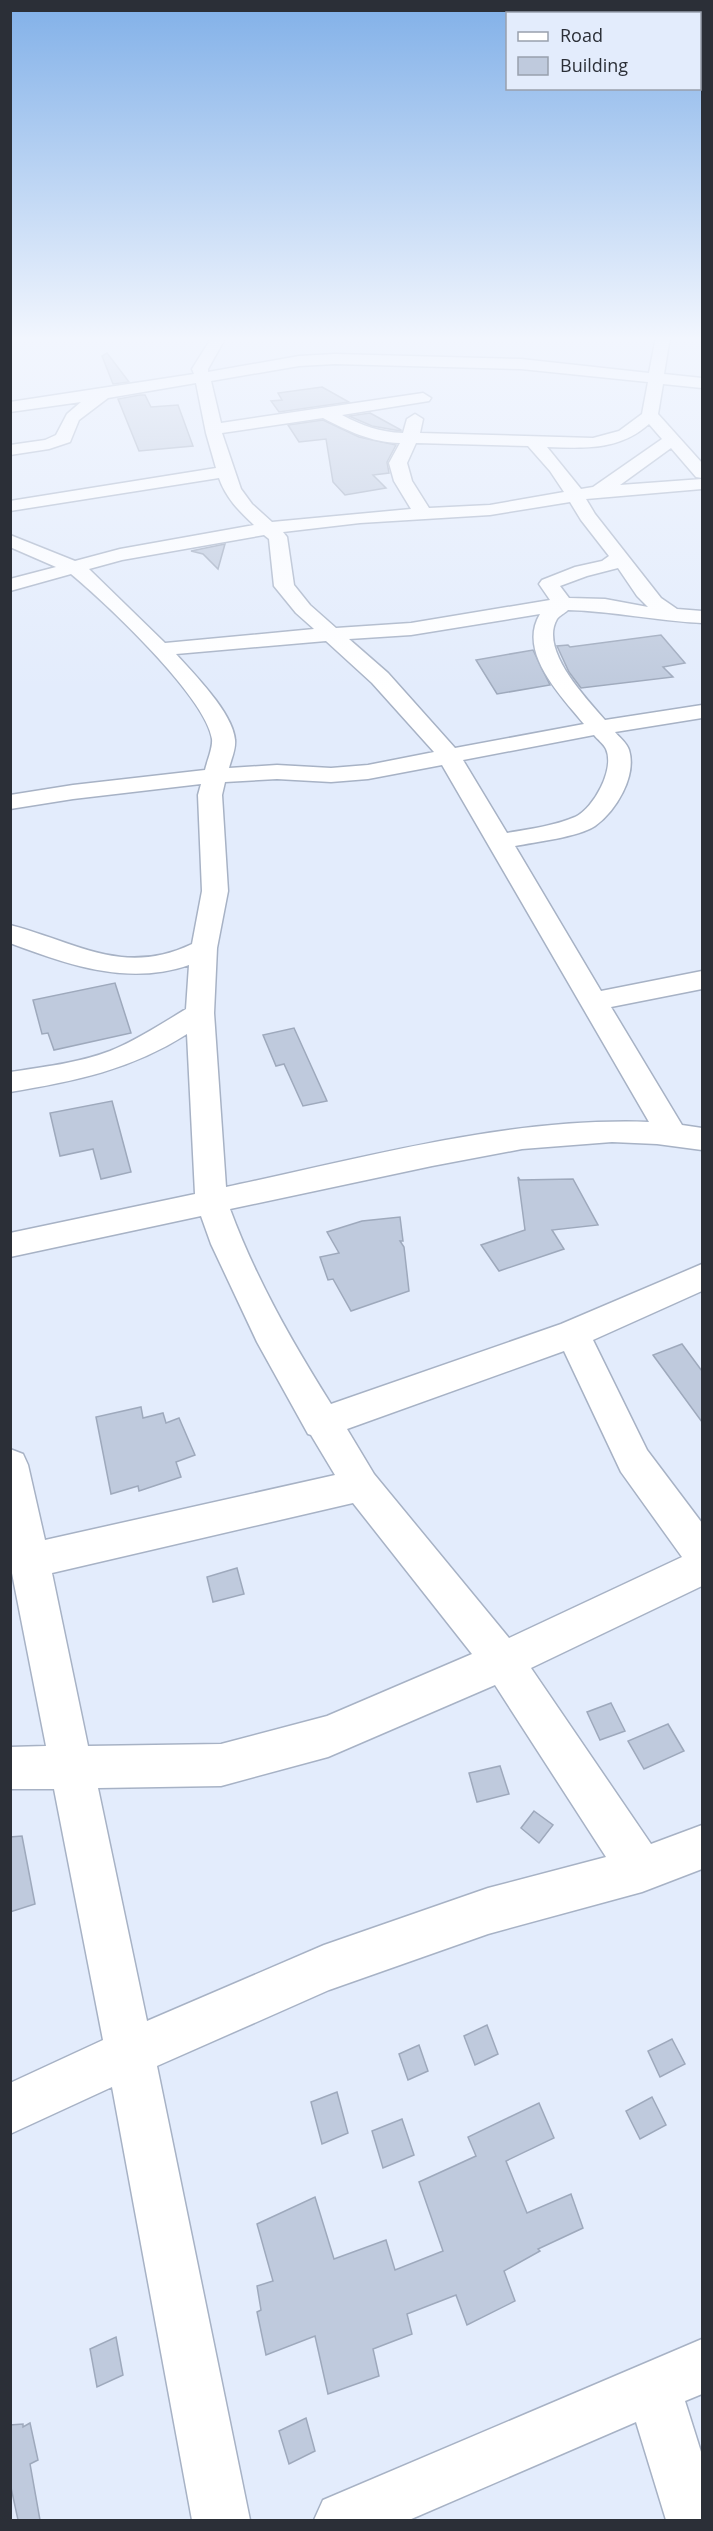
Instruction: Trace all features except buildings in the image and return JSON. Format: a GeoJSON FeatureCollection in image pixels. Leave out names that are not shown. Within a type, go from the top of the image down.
{"type":"FeatureCollection","features":[{"type":"Feature","properties":{"kind":"street"},"geometry":{"type":"LineString","coordinates":[[220,455],[232,490],[246,508],[278,537],[284,586],[303,609],[380,678],[449,756],[671,1133]]}},
{"type":"Feature","properties":{"kind":"street"},"geometry":{"type":"LineString","coordinates":[[402,455],[398,463],[403,481],[424,515]]}},
{"type":"Feature","properties":{"kind":"street"},"geometry":{"type":"LineString","coordinates":[[546,455],[556,466],[587,516],[620,557],[644,592],[672,615],[702,629]]}},
{"type":"Feature","properties":{"kind":"street"},"geometry":{"type":"LineString","coordinates":[[596,492],[651,455]]}},
{"type":"Feature","properties":{"kind":"street"},"geometry":{"type":"LineString","coordinates":[[686,455],[702,473]]}},
{"type":"Feature","properties":{"kind":"street"},"geometry":{"type":"LineString","coordinates":[[10,506],[224,471]]}},
{"type":"Feature","properties":{"kind":"street"},"geometry":{"type":"LineString","coordinates":[[10,585],[151,549],[270,528],[360,518],[490,510],[596,492],[702,484]]}},
{"type":"Feature","properties":{"kind":"street"},"geometry":{"type":"LineString","coordinates":[[10,540],[75,568],[160,650],[208,706],[225,733],[210,795],[215,891],[204,948],[200,1013],[211,1201],[226,1244],[274,1342],[321,1423],[361,1485],[503,1661],[579,1779],[642,1870]]}},
{"type":"Feature","properties":{"kind":"street"},"geometry":{"type":"LineString","coordinates":[[563,604],[549,584],[582,571],[608,566],[620,557]]}},
{"type":"Feature","properties":{"kind":"street"},"geometry":{"type":"LineString","coordinates":[[500,842],[560,830],[586,821],[607,799],[619,774],[618,749],[572,696],[552,666],[542,639],[548,617],[563,604]]}},
{"type":"Feature","properties":{"kind":"street"},"geometry":{"type":"LineString","coordinates":[[160,650],[332,633],[411,629],[563,604],[605,605],[702,617]]}},
{"type":"Feature","properties":{"kind":"street"},"geometry":{"type":"LineString","coordinates":[[10,802],[73,792],[214,776],[277,772],[331,775],[368,772],[601,727],[702,712]]}},
{"type":"Feature","properties":{"kind":"street"},"geometry":{"type":"LineString","coordinates":[[10,933],[73,957],[111,965],[152,965],[175,961],[204,948]]}},
{"type":"Feature","properties":{"kind":"street"},"geometry":{"type":"LineString","coordinates":[[593,1001],[702,980]]}},
{"type":"Feature","properties":{"kind":"street"},"geometry":{"type":"LineString","coordinates":[[10,1082],[55,1074],[118,1058],[158,1039],[200,1013]]}},
{"type":"Feature","properties":{"kind":"street"},"geometry":{"type":"LineString","coordinates":[[10,1245],[491,1143],[620,1130],[671,1133],[702,1139]]}},
{"type":"Feature","properties":{"kind":"street"},"geometry":{"type":"LineString","coordinates":[[321,1423],[573,1334],[702,1277]]}},
{"type":"Feature","properties":{"kind":"street"},"geometry":{"type":"LineString","coordinates":[[573,1334],[634,1461],[702,1553]]}},
{"type":"Feature","properties":{"kind":"street"},"geometry":{"type":"LineString","coordinates":[[10,1465],[171,2256],[221,2520]]}},
{"type":"Feature","properties":{"kind":"street"},"geometry":{"type":"LineString","coordinates":[[29,1562],[361,1485]]}},
{"type":"Feature","properties":{"kind":"street"},"geometry":{"type":"LineString","coordinates":[[10,1768],[221,1765],[328,1736],[503,1661],[702,1567]]}},
{"type":"Feature","properties":{"kind":"street"},"geometry":{"type":"LineString","coordinates":[[10,2109],[130,2053],[324,1968],[488,1911],[642,1870],[702,1847]]}},
{"type":"Feature","properties":{"kind":"street"},"geometry":{"type":"LineString","coordinates":[[343,2520],[653,2389],[702,2366]]}},
{"type":"Feature","properties":{"kind":"street"},"geometry":{"type":"LineString","coordinates":[[653,2389],[695,2520]]}}]}
